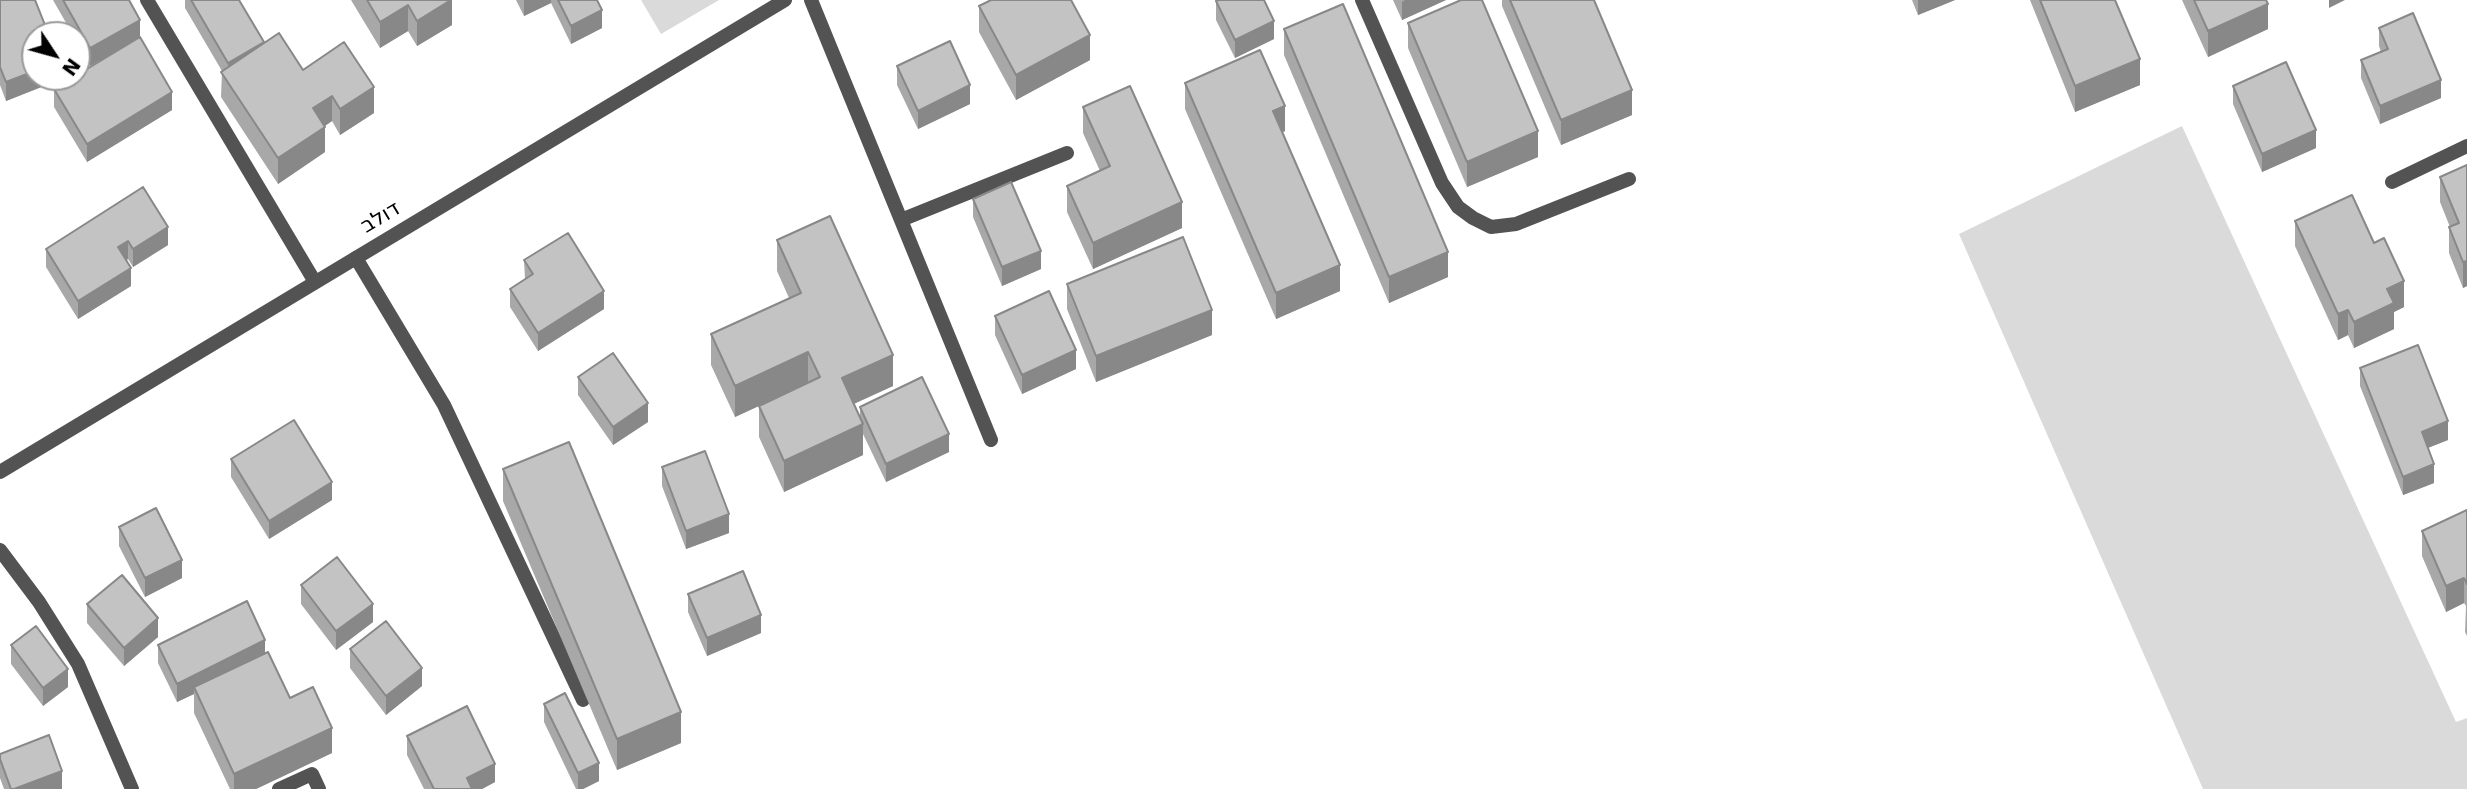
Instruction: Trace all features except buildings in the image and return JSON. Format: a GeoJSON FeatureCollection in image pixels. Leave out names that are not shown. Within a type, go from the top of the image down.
{"type":"FeatureCollection","features":[{"type":"Feature","properties":{"kind":"street"},"geometry":{"type":"LineString","coordinates":[[147,0],[315,282]]}},
{"type":"Feature","properties":{"kind":"street","name":"דולב"},"geometry":{"type":"LineString","coordinates":[[0,472],[785,0]]}},
{"type":"Feature","properties":{"kind":"street"},"geometry":{"type":"LineString","coordinates":[[811,0],[992,440]]}},
{"type":"Feature","properties":{"kind":"street"},"geometry":{"type":"LineString","coordinates":[[1362,0],[1442,183],[1458,207],[1473,218],[1491,228],[1516,224],[1629,179]]}},
{"type":"Feature","properties":{"kind":"street"},"geometry":{"type":"LineString","coordinates":[[2392,182],[2467,146]]}},
{"type":"Feature","properties":{"kind":"street"},"geometry":{"type":"LineString","coordinates":[[901,220],[1068,153]]}},
{"type":"Feature","properties":{"kind":"street"},"geometry":{"type":"LineString","coordinates":[[356,258],[444,405],[583,700]]}},
{"type":"Feature","properties":{"kind":"street"},"geometry":{"type":"LineString","coordinates":[[0,550],[39,601],[78,664],[132,789]]}},
{"type":"Feature","properties":{"kind":"street"},"geometry":{"type":"LineString","coordinates":[[279,789],[312,774],[319,789]]}},
{"type":"Feature","properties":{"kind":"shaded area"},"geometry":{"type":"Polygon","coordinates":[[[641,0],[719,0],[661,34],[641,0]]]}},
{"type":"Feature","properties":{"kind":"shaded area"},"geometry":{"type":"Polygon","coordinates":[[[2182,126],[2456,722],[2467,718],[2467,789],[2203,789],[1959,234],[2182,126]]]}}]}
